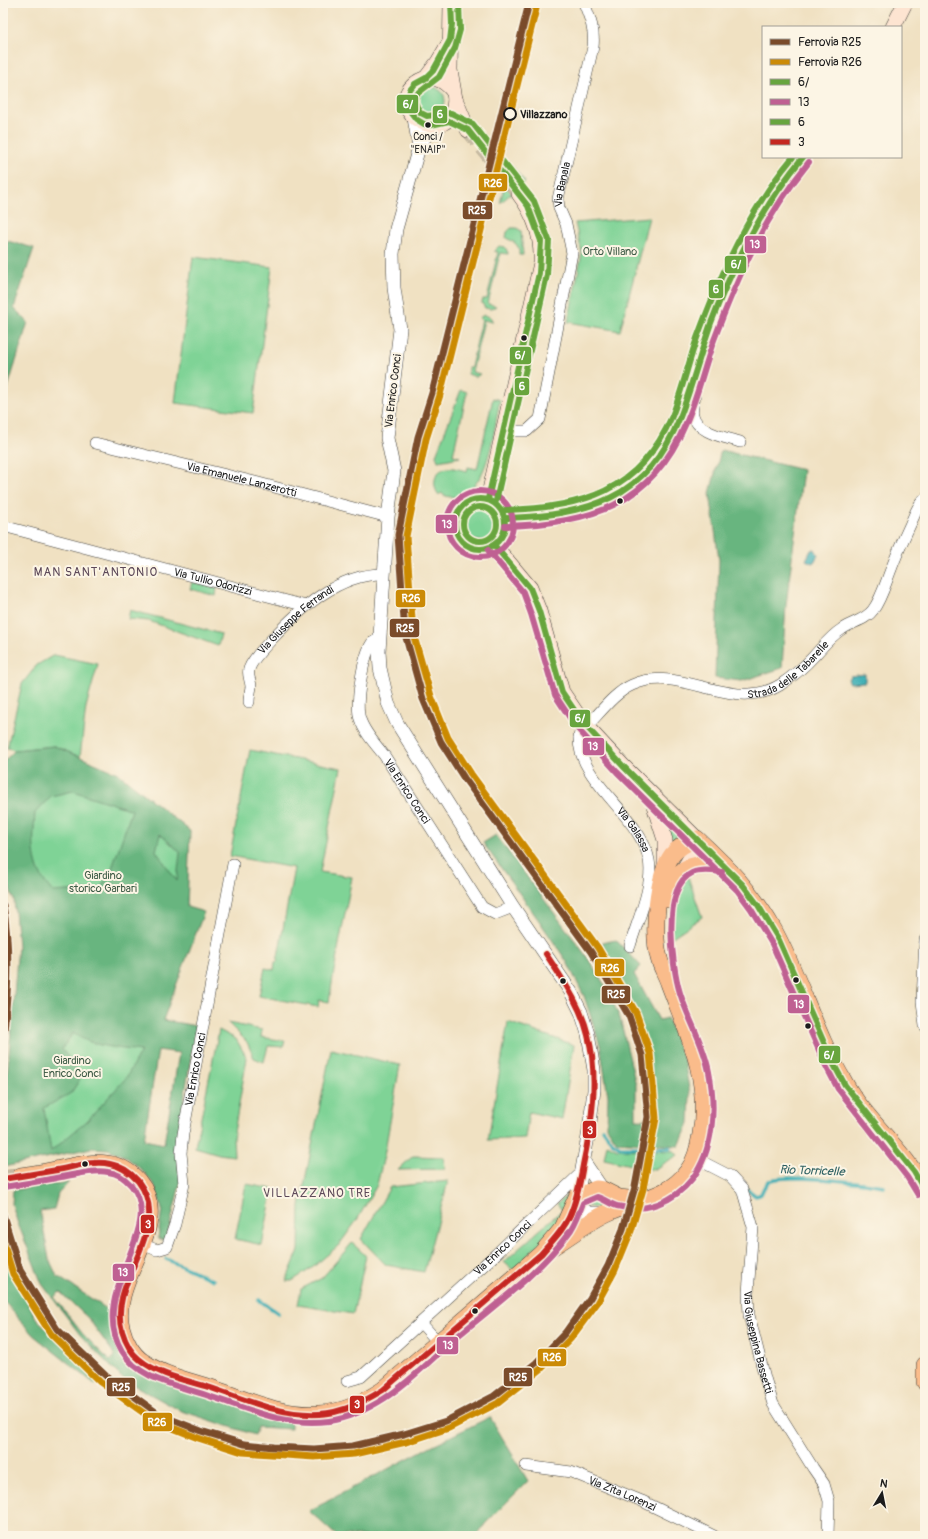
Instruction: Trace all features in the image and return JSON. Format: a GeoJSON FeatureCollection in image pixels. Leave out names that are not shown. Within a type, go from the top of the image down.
{"type":"FeatureCollection","features":[{"type":"Feature","properties":{"kind":"main road"},"geometry":{"type":"LineString","coordinates":[[438,123],[453,112],[454,95],[450,70],[449,44],[452,27],[451,3]]}},
{"type":"Feature","properties":{"kind":"main road"},"geometry":{"type":"LineString","coordinates":[[894,26],[905,3]]}},
{"type":"Feature","properties":{"kind":"main road"},"geometry":{"type":"LineString","coordinates":[[426,78],[449,44]]}},
{"type":"Feature","properties":{"kind":"main road"},"geometry":{"type":"LineString","coordinates":[[426,78],[442,80],[454,95],[468,130],[455,123],[426,125],[414,118],[408,106],[409,91],[419,81],[426,78]]}},
{"type":"Feature","properties":{"kind":"main road"},"geometry":{"type":"LineString","coordinates":[[505,518],[536,518],[567,515],[589,508],[624,491],[649,469],[665,448],[676,428],[709,328],[742,245],[774,193],[802,158]]}},
{"type":"Feature","properties":{"kind":"main road"},"geometry":{"type":"LineString","coordinates":[[488,499],[541,263],[541,241],[538,230],[528,206],[519,194]]}},
{"type":"Feature","properties":{"kind":"main road"},"geometry":{"type":"LineString","coordinates":[[479,498],[488,499],[500,508],[505,518],[503,535],[494,545],[482,549],[467,546],[461,541],[455,529],[456,516],[465,503],[479,498]]}},
{"type":"Feature","properties":{"kind":"main road"},"geometry":{"type":"LineString","coordinates":[[494,545],[530,588],[539,610],[562,692],[584,725],[650,794],[743,885],[772,928],[832,1061],[845,1084],[914,1172],[925,1191]]}},
{"type":"Feature","properties":{"kind":"main road"},"geometry":{"type":"LineString","coordinates":[[650,794],[665,840],[665,872]]}},
{"type":"Feature","properties":{"kind":"main road"},"geometry":{"type":"LineString","coordinates":[[669,982],[664,936],[667,897],[674,880],[685,867],[695,850],[697,839]]}},
{"type":"Feature","properties":{"kind":"main road"},"geometry":{"type":"LineString","coordinates":[[541,1254],[563,1241],[584,1225],[608,1213],[623,1206],[658,1196],[679,1182],[688,1171],[695,1158],[702,1127],[704,1091],[697,1058],[658,956],[656,934],[659,897],[665,872],[671,856],[678,849],[697,839]]}},
{"type":"Feature","properties":{"kind":"main road"},"geometry":{"type":"LineString","coordinates":[[685,867],[708,863],[723,864]]}},
{"type":"Feature","properties":{"kind":"main road","name":"Via Enrico Conci"},"geometry":{"type":"LineString","coordinates":[[21,1176],[88,1163],[108,1163],[118,1166],[137,1180],[144,1189],[148,1199],[150,1211],[147,1231],[122,1299],[121,1326],[132,1350],[143,1362],[179,1378],[281,1411],[300,1414],[337,1412],[357,1405],[383,1390],[541,1254],[563,1228],[577,1197]]}},
{"type":"Feature","properties":{"kind":"main road"},"geometry":{"type":"LineString","coordinates":[[577,1197],[592,1190],[603,1190],[619,1198],[643,1201]]}},
{"type":"Feature","properties":{"kind":"main road"},"geometry":{"type":"LineString","coordinates":[[925,1365],[925,1382]]}},
{"type":"Feature","properties":{"kind":"street","name":"Via Banala"},"geometry":{"type":"LineString","coordinates":[[503,431],[527,431],[540,419],[568,281],[572,253],[566,224],[559,208],[558,199],[593,47],[594,36],[592,23],[584,3]]}},
{"type":"Feature","properties":{"kind":"street","name":"Via Enrico Conci"},"geometry":{"type":"LineString","coordinates":[[414,118],[419,147]]}},
{"type":"Feature","properties":{"kind":"street","name":"Via Enrico Conci"},"geometry":{"type":"LineString","coordinates":[[438,123],[419,147],[396,228],[393,254],[394,288],[400,329],[387,438],[394,471],[388,517],[380,638],[380,668],[388,703],[398,723],[514,908],[571,992],[588,1034],[594,1070],[594,1090],[583,1167],[577,1197]]}},
{"type":"Feature","properties":{"kind":"street"},"geometry":{"type":"LineString","coordinates":[[689,391],[695,394],[692,414],[696,422],[708,432],[740,442]]}},
{"type":"Feature","properties":{"kind":"street","name":"Via Emanuele Lanzerotti"},"geometry":{"type":"LineString","coordinates":[[95,443],[255,482],[388,517]]}},
{"type":"Feature","properties":{"kind":"street","name":"Strada delle Tabarelle"},"geometry":{"type":"LineString","coordinates":[[584,725],[621,691],[635,683],[655,680],[674,680],[736,694],[760,693],[778,686],[793,676],[813,657],[831,636],[855,621],[866,617],[873,610],[882,594],[915,513],[925,499]]}},
{"type":"Feature","properties":{"kind":"street","name":"Via Tullio Odorizzi"},"geometry":{"type":"LineString","coordinates":[[3,526],[306,606]]}},
{"type":"Feature","properties":{"kind":"street","name":"Via Giuseppe Ferrandi"},"geometry":{"type":"LineString","coordinates":[[249,702],[251,686],[248,671],[254,659],[290,621],[306,606],[339,584],[359,576],[384,574]]}},
{"type":"Feature","properties":{"kind":"street","name":"Via Enrico Conci"},"geometry":{"type":"LineString","coordinates":[[380,638],[372,643],[365,660],[358,700],[360,719],[373,742],[384,755],[482,907],[495,914],[514,908]]}},
{"type":"Feature","properties":{"kind":"street","name":"Via Galassa"},"geometry":{"type":"LineString","coordinates":[[584,725],[579,738],[584,759],[602,790],[620,809],[636,832],[649,860],[648,887],[630,946]]}},
{"type":"Feature","properties":{"kind":"street","name":"Via Enrico Conci"},"geometry":{"type":"LineString","coordinates":[[141,1244],[157,1250],[167,1247],[175,1224],[184,1184],[181,1153],[183,1134],[233,864]]}},
{"type":"Feature","properties":{"kind":"street"},"geometry":{"type":"LineString","coordinates":[[925,940],[922,1001],[925,1026]]}},
{"type":"Feature","properties":{"kind":"street","name":"Via Giuseppina Bassetti"},"geometry":{"type":"LineString","coordinates":[[695,1158],[730,1176],[742,1189],[753,1227],[748,1293],[750,1315],[765,1378],[773,1404],[824,1484],[828,1500],[828,1536]]}},
{"type":"Feature","properties":{"kind":"street","name":"Via Enrico Conci"},"geometry":{"type":"LineString","coordinates":[[346,1382],[361,1377],[421,1323],[583,1167]]}},
{"type":"Feature","properties":{"kind":"street"},"geometry":{"type":"LineString","coordinates":[[583,1167],[603,1190]]}},
{"type":"Feature","properties":{"kind":"street"},"geometry":{"type":"LineString","coordinates":[[577,1197],[583,1210],[590,1213],[608,1213]]}},
{"type":"Feature","properties":{"kind":"street"},"geometry":{"type":"LineString","coordinates":[[421,1323],[438,1342]]}},
{"type":"Feature","properties":{"kind":"street","name":"Via Zita Lorenzi"},"geometry":{"type":"LineString","coordinates":[[526,1466],[571,1472],[642,1502],[714,1536]]}},
{"type":"Feature","properties":{"kind":"green space"},"geometry":{"type":"Polygon","coordinates":[[[431,87],[441,91],[445,101],[441,111],[431,115],[421,111],[417,101],[421,91],[431,87]]]}},
{"type":"Feature","properties":{"kind":"green space"},"geometry":{"type":"Polygon","coordinates":[[[510,164],[525,182],[500,203],[510,164]]]}},
{"type":"Feature","properties":{"kind":"green space","name":"Orto Villano"},"geometry":{"type":"Polygon","coordinates":[[[649,217],[620,331],[568,322],[582,253],[575,223],[649,217]]]}},
{"type":"Feature","properties":{"kind":"green space"},"geometry":{"type":"Polygon","coordinates":[[[511,228],[517,228],[521,231],[523,255],[519,255],[519,248],[516,244],[506,238],[507,232],[511,228]]]}},
{"type":"Feature","properties":{"kind":"green space"},"geometry":{"type":"Polygon","coordinates":[[[7,241],[34,248],[14,308],[28,322],[5,397],[3,396],[3,253],[7,241]]]}},
{"type":"Feature","properties":{"kind":"green space"},"geometry":{"type":"Polygon","coordinates":[[[499,246],[505,247],[508,254],[500,253],[488,304],[496,306],[491,309],[485,308],[482,303],[483,299],[487,299],[498,252],[494,251],[499,246]]]}},
{"type":"Feature","properties":{"kind":"green space"},"geometry":{"type":"Polygon","coordinates":[[[193,257],[272,267],[253,413],[175,403],[193,257]]]}},
{"type":"Feature","properties":{"kind":"green space"},"geometry":{"type":"Polygon","coordinates":[[[484,315],[490,317],[492,322],[484,320],[472,372],[480,374],[476,377],[468,374],[468,367],[471,367],[482,320],[479,318],[484,315]]]}},
{"type":"Feature","properties":{"kind":"green space"},"geometry":{"type":"Polygon","coordinates":[[[461,390],[467,392],[453,455],[460,457],[438,461],[436,455],[461,390]]]}},
{"type":"Feature","properties":{"kind":"green space"},"geometry":{"type":"Polygon","coordinates":[[[493,398],[500,400],[493,439],[485,468],[471,489],[461,495],[456,497],[448,497],[441,493],[439,495],[435,487],[435,478],[440,471],[443,469],[455,468],[467,471],[468,467],[477,469],[493,398]]]}},
{"type":"Feature","properties":{"kind":"green space"},"geometry":{"type":"Polygon","coordinates":[[[721,450],[803,470],[786,605],[782,668],[742,681],[715,678],[719,560],[710,493],[721,450]]]}},
{"type":"Feature","properties":{"kind":"green space"},"geometry":{"type":"Polygon","coordinates":[[[477,507],[483,507],[487,508],[494,514],[497,524],[496,531],[490,538],[483,541],[477,541],[473,540],[466,534],[463,527],[463,521],[464,517],[470,510],[477,507]]]}},
{"type":"Feature","properties":{"kind":"green space"},"geometry":{"type":"Polygon","coordinates":[[[192,582],[217,588],[216,596],[190,589],[192,582]]]}},
{"type":"Feature","properties":{"kind":"green space"},"geometry":{"type":"Polygon","coordinates":[[[130,610],[221,634],[218,646],[149,621],[128,619],[130,610]]]}},
{"type":"Feature","properties":{"kind":"green space"},"geometry":{"type":"Polygon","coordinates":[[[54,655],[98,664],[86,707],[80,757],[54,746],[15,750],[7,748],[22,684],[37,665],[54,655]]]}},
{"type":"Feature","properties":{"kind":"green space"},"geometry":{"type":"Polygon","coordinates":[[[54,746],[118,773],[190,831],[187,907],[204,912],[163,1020],[196,1026],[176,1148],[181,1180],[166,1241],[158,1238],[162,1208],[155,1186],[142,1170],[126,1157],[108,1149],[91,1148],[4,1167],[5,1103],[18,946],[14,900],[3,870],[3,762],[15,750],[54,746]],[[73,791],[51,796],[35,813],[34,845],[40,874],[53,892],[81,890],[98,892],[111,871],[132,810],[73,791]],[[160,834],[156,851],[177,881],[180,852],[160,834]],[[73,1033],[62,1049],[82,1076],[71,1093],[44,1108],[51,1151],[87,1121],[126,1078],[141,1051],[114,1048],[97,1044],[80,1038],[73,1033]],[[158,1050],[144,1140],[164,1144],[179,1053],[158,1050]]]}},
{"type":"Feature","properties":{"kind":"green space"},"geometry":{"type":"Polygon","coordinates":[[[250,750],[341,768],[320,872],[352,877],[329,1002],[319,1000],[318,1007],[259,996],[265,968],[274,970],[275,962],[277,962],[294,868],[230,856],[250,750]]]}},
{"type":"Feature","properties":{"kind":"green space","name":"Giardino storico Garbari"},"geometry":{"type":"Polygon","coordinates":[[[3,778],[116,782],[182,850],[182,895],[27,981],[3,778]]]}},
{"type":"Feature","properties":{"kind":"green space"},"geometry":{"type":"Polygon","coordinates":[[[664,819],[682,836],[671,850],[664,819]]]}},
{"type":"Feature","properties":{"kind":"green space"},"geometry":{"type":"Polygon","coordinates":[[[496,835],[587,957],[606,987],[620,1018],[636,1085],[636,1119],[658,1120],[656,1096],[646,1051],[639,1028],[622,985],[601,943],[616,940],[641,966],[634,974],[659,1020],[667,1018],[684,1060],[690,1094],[689,1123],[679,1146],[617,1142],[607,1127],[608,1096],[600,1045],[584,996],[567,962],[483,843],[496,835]]]}},
{"type":"Feature","properties":{"kind":"green space"},"geometry":{"type":"Polygon","coordinates":[[[688,877],[702,917],[671,938],[672,913],[675,898],[682,883],[688,877]]]}},
{"type":"Feature","properties":{"kind":"green space","name":"Giardino Enrico Conci"},"geometry":{"type":"Polygon","coordinates":[[[25,999],[154,1038],[133,1074],[87,1127],[50,1157],[25,999]]]}},
{"type":"Feature","properties":{"kind":"green space"},"geometry":{"type":"Polygon","coordinates":[[[508,1022],[574,1045],[562,1119],[529,1112],[525,1138],[488,1140],[508,1022]]]}},
{"type":"Feature","properties":{"kind":"green space"},"geometry":{"type":"Polygon","coordinates":[[[228,1023],[262,1030],[261,1037],[285,1041],[283,1047],[268,1046],[264,1062],[254,1058],[247,1042],[228,1023]]]}},
{"type":"Feature","properties":{"kind":"green space"},"geometry":{"type":"Polygon","coordinates":[[[219,1030],[236,1039],[247,1058],[233,1138],[234,1156],[219,1154],[195,1147],[219,1030]]]}},
{"type":"Feature","properties":{"kind":"green space"},"geometry":{"type":"Polygon","coordinates":[[[331,1049],[400,1065],[384,1156],[377,1185],[357,1220],[339,1245],[312,1268],[292,1281],[286,1281],[299,1250],[300,1206],[331,1049]]]}},
{"type":"Feature","properties":{"kind":"green space"},"geometry":{"type":"Polygon","coordinates":[[[607,1144],[617,1149],[674,1151],[678,1155],[653,1170],[604,1159],[607,1144]]]}},
{"type":"Feature","properties":{"kind":"green space"},"geometry":{"type":"Polygon","coordinates":[[[413,1156],[444,1157],[445,1169],[398,1170],[413,1156]]]}},
{"type":"Feature","properties":{"kind":"green space"},"geometry":{"type":"Polygon","coordinates":[[[448,1181],[424,1272],[386,1265],[361,1239],[390,1187],[448,1181]]]}},
{"type":"Feature","properties":{"kind":"green space"},"geometry":{"type":"Polygon","coordinates":[[[69,1182],[58,1194],[54,1209],[40,1211],[49,1259],[57,1276],[107,1309],[110,1328],[126,1360],[178,1388],[291,1422],[291,1429],[258,1427],[255,1435],[179,1410],[123,1379],[81,1336],[42,1284],[17,1221],[12,1204],[13,1190],[69,1182]],[[60,1292],[54,1297],[82,1333],[110,1361],[115,1355],[88,1318],[60,1292]]]}},
{"type":"Feature","properties":{"kind":"green space"},"geometry":{"type":"Polygon","coordinates":[[[246,1184],[273,1189],[262,1245],[235,1239],[246,1184]]]}},
{"type":"Feature","properties":{"kind":"green space"},"geometry":{"type":"Polygon","coordinates":[[[592,1196],[619,1201],[599,1209],[588,1206],[584,1200],[592,1196]]]}},
{"type":"Feature","properties":{"kind":"green space"},"geometry":{"type":"Polygon","coordinates":[[[567,1197],[565,1203],[561,1214],[555,1225],[542,1238],[543,1240],[513,1270],[504,1262],[562,1210],[557,1204],[567,1197]]]}},
{"type":"Feature","properties":{"kind":"green space"},"geometry":{"type":"Polygon","coordinates":[[[352,1243],[366,1256],[353,1314],[298,1305],[301,1289],[322,1278],[352,1243]]]}},
{"type":"Feature","properties":{"kind":"green space"},"geometry":{"type":"Polygon","coordinates":[[[3,1252],[36,1318],[99,1380],[96,1385],[33,1335],[3,1300],[3,1252]]]}},
{"type":"Feature","properties":{"kind":"green space"},"geometry":{"type":"Polygon","coordinates":[[[490,1417],[528,1481],[485,1524],[476,1536],[337,1536],[309,1511],[429,1447],[490,1417]]]}},
{"type":"Feature","properties":{"kind":"water"},"geometry":{"type":"Polygon","coordinates":[[[815,549],[818,555],[812,563],[806,560],[811,550],[815,549]]]}},
{"type":"Feature","properties":{"kind":"water"},"geometry":{"type":"Polygon","coordinates":[[[865,674],[865,682],[850,683],[848,679],[850,676],[865,674]]]}},
{"type":"Feature","properties":{"kind":"waterway","name":"Rio Torricelle"},"geometry":{"type":"LineString","coordinates":[[603,1129],[612,1142],[620,1147],[670,1148]]}},
{"type":"Feature","properties":{"kind":"waterway","name":"Rio Torricelle"},"geometry":{"type":"LineString","coordinates":[[748,1190],[756,1196],[761,1194],[765,1185],[769,1181],[790,1178],[825,1179],[884,1186]]}},
{"type":"Feature","properties":{"kind":"waterway"},"geometry":{"type":"LineString","coordinates":[[166,1259],[213,1280]]}},
{"type":"Feature","properties":{"kind":"waterway"},"geometry":{"type":"LineString","coordinates":[[259,1300],[278,1313]]}},
{"type":"Feature","properties":{"kind":"tunnel"},"geometry":{"type":"LineString","coordinates":[[468,130],[519,194]]}},
{"type":"Feature","properties":{"kind":"tunnel"},"geometry":{"type":"LineString","coordinates":[[3,1179],[21,1176]]}},
{"type":"Feature","properties":{"kind":"rail line","name":"R25"},"geometry":{"type":"LineString","coordinates":[[3,1215],[20,1270],[57,1329],[106,1376],[160,1415],[201,1431],[244,1444],[274,1447],[314,1449],[353,1446],[404,1434],[446,1421],[494,1396],[536,1363],[565,1333],[590,1298],[608,1266],[623,1229],[635,1187],[648,1117],[642,1055],[629,1016],[591,952],[464,778],[441,742],[423,699],[405,634],[398,535],[418,437],[432,393],[529,3]]}},
{"type":"Feature","properties":{"kind":"rail line","name":"R26"},"geometry":{"type":"LineString","coordinates":[[3,1242],[13,1274],[51,1334],[100,1382],[155,1421],[198,1438],[242,1452],[314,1457],[354,1454],[406,1442],[449,1428],[498,1403],[541,1369],[571,1338],[597,1303],[615,1270],[631,1231],[643,1189],[656,1118],[650,1053],[636,1013],[598,948],[471,774],[448,738],[431,696],[413,633],[406,536],[426,439],[440,395],[537,5]]}},
{"type":"Feature","properties":{"kind":"rail line","name":"R25"},"geometry":{"type":"LineString","coordinates":[[3,905],[6,922],[8,956],[3,1040]]}},
{"type":"Feature","properties":{"kind":"transit line","name":"6/"},"geometry":{"type":"LineString","coordinates":[[451,3],[452,24],[450,40],[433,71],[426,78],[415,84],[410,90],[407,100],[409,110],[416,119],[424,124],[431,125],[449,121],[468,130],[528,206],[541,241],[539,273],[488,499]]}},
{"type":"Feature","properties":{"kind":"transit line","name":"6"},"geometry":{"type":"LineString","coordinates":[[459,3],[460,30],[455,48],[439,77],[417,94],[415,101],[417,107],[421,113],[427,116],[451,113],[473,124],[534,201],[549,240],[547,275],[496,501]]}},
{"type":"Feature","properties":{"kind":"transit line","name":"6"},"geometry":{"type":"LineString","coordinates":[[505,510],[533,509],[583,499],[605,491],[625,479],[643,462],[659,442],[672,416],[697,338],[726,266],[737,243],[762,199],[792,158]]}},
{"type":"Feature","properties":{"kind":"transit line","name":"6/"},"geometry":{"type":"LineString","coordinates":[[505,518],[562,513],[588,507],[611,498],[632,484],[651,467],[667,445],[680,417],[711,323],[739,257],[762,215],[788,176],[802,158]]}},
{"type":"Feature","properties":{"kind":"transit line","name":"13"},"geometry":{"type":"LineString","coordinates":[[505,526],[564,521],[590,514],[614,505],[635,492],[655,474],[672,451],[686,423],[710,350],[743,269],[779,203],[809,162]]}},
{"type":"Feature","properties":{"kind":"transit line","name":"13"},"geometry":{"type":"LineString","coordinates":[[473,491],[487,491],[499,496],[508,505],[513,517],[513,524],[511,537],[504,548],[487,557],[473,557],[461,552],[452,543],[447,531],[447,517],[452,505],[461,496],[473,491]]}},
{"type":"Feature","properties":{"kind":"transit line","name":"6/"},"geometry":{"type":"LineString","coordinates":[[475,499],[485,499],[498,506],[505,519],[505,524],[505,529],[498,542],[485,549],[475,549],[466,545],[459,538],[455,529],[455,519],[459,510],[466,503],[475,499]]}},
{"type":"Feature","properties":{"kind":"transit line","name":"6"},"geometry":{"type":"LineString","coordinates":[[477,507],[483,507],[487,508],[494,514],[497,524],[496,531],[490,538],[483,541],[477,541],[473,540],[466,534],[463,527],[463,521],[464,517],[470,510],[477,507]]}},
{"type":"Feature","properties":{"kind":"transit line","name":"6/"},"geometry":{"type":"LineString","coordinates":[[494,545],[530,588],[539,611],[562,692],[583,723],[623,766],[743,885],[758,905],[779,940],[832,1061],[845,1085],[914,1172],[925,1191]]}},
{"type":"Feature","properties":{"kind":"transit line","name":"13"},"geometry":{"type":"LineString","coordinates":[[488,550],[523,592],[555,695],[576,727],[617,772],[737,890],[751,909],[772,944],[825,1064],[838,1089],[907,1177],[918,1195]]}},
{"type":"Feature","properties":{"kind":"transit line","name":"13"},"geometry":{"type":"LineString","coordinates":[[4,1187],[96,1171],[115,1173],[131,1185],[140,1202],[140,1221],[135,1241],[119,1284],[113,1306],[114,1329],[122,1351],[129,1361],[138,1369],[148,1375],[171,1384],[251,1411],[281,1419],[313,1422],[329,1421],[344,1418],[365,1409],[379,1402],[404,1384],[544,1262],[570,1231],[577,1219],[583,1203],[597,1197],[617,1206],[628,1208],[648,1207],[658,1204],[677,1194],[692,1179],[705,1155],[709,1142],[712,1114],[711,1085],[707,1062],[683,1003],[677,981],[672,947],[672,910],[676,894],[682,881],[692,873],[703,871],[722,872]]}},
{"type":"Feature","properties":{"kind":"transit line","name":"3"},"geometry":{"type":"LineString","coordinates":[[3,1179],[84,1164],[104,1163],[122,1168],[138,1181],[147,1199],[149,1218],[145,1236],[123,1293],[120,1312],[122,1331],[130,1350],[146,1365],[163,1373],[276,1410],[304,1414],[319,1414],[336,1412],[345,1409],[368,1399],[383,1390],[541,1254],[561,1231],[570,1215],[575,1203],[589,1133],[594,1084],[593,1068],[588,1035],[581,1013],[546,954]]}},
{"type":"Feature","properties":{"kind":"place","name":"Villazzano"},"geometry":{"type":"Point","coordinates":[510,114]}},
{"type":"Feature","properties":{"kind":"place","name":"Conci / \"ENAIP\""},"geometry":{"type":"Point","coordinates":[428,125]}},
{"type":"Feature","properties":{"kind":"district","name":"MAN SANT'ANTONIO"},"geometry":{"type":"Point","coordinates":[96,572]}},
{"type":"Feature","properties":{"kind":"district","name":"VILLAZZANO TRE"},"geometry":{"type":"Point","coordinates":[317,1193]}}]}
